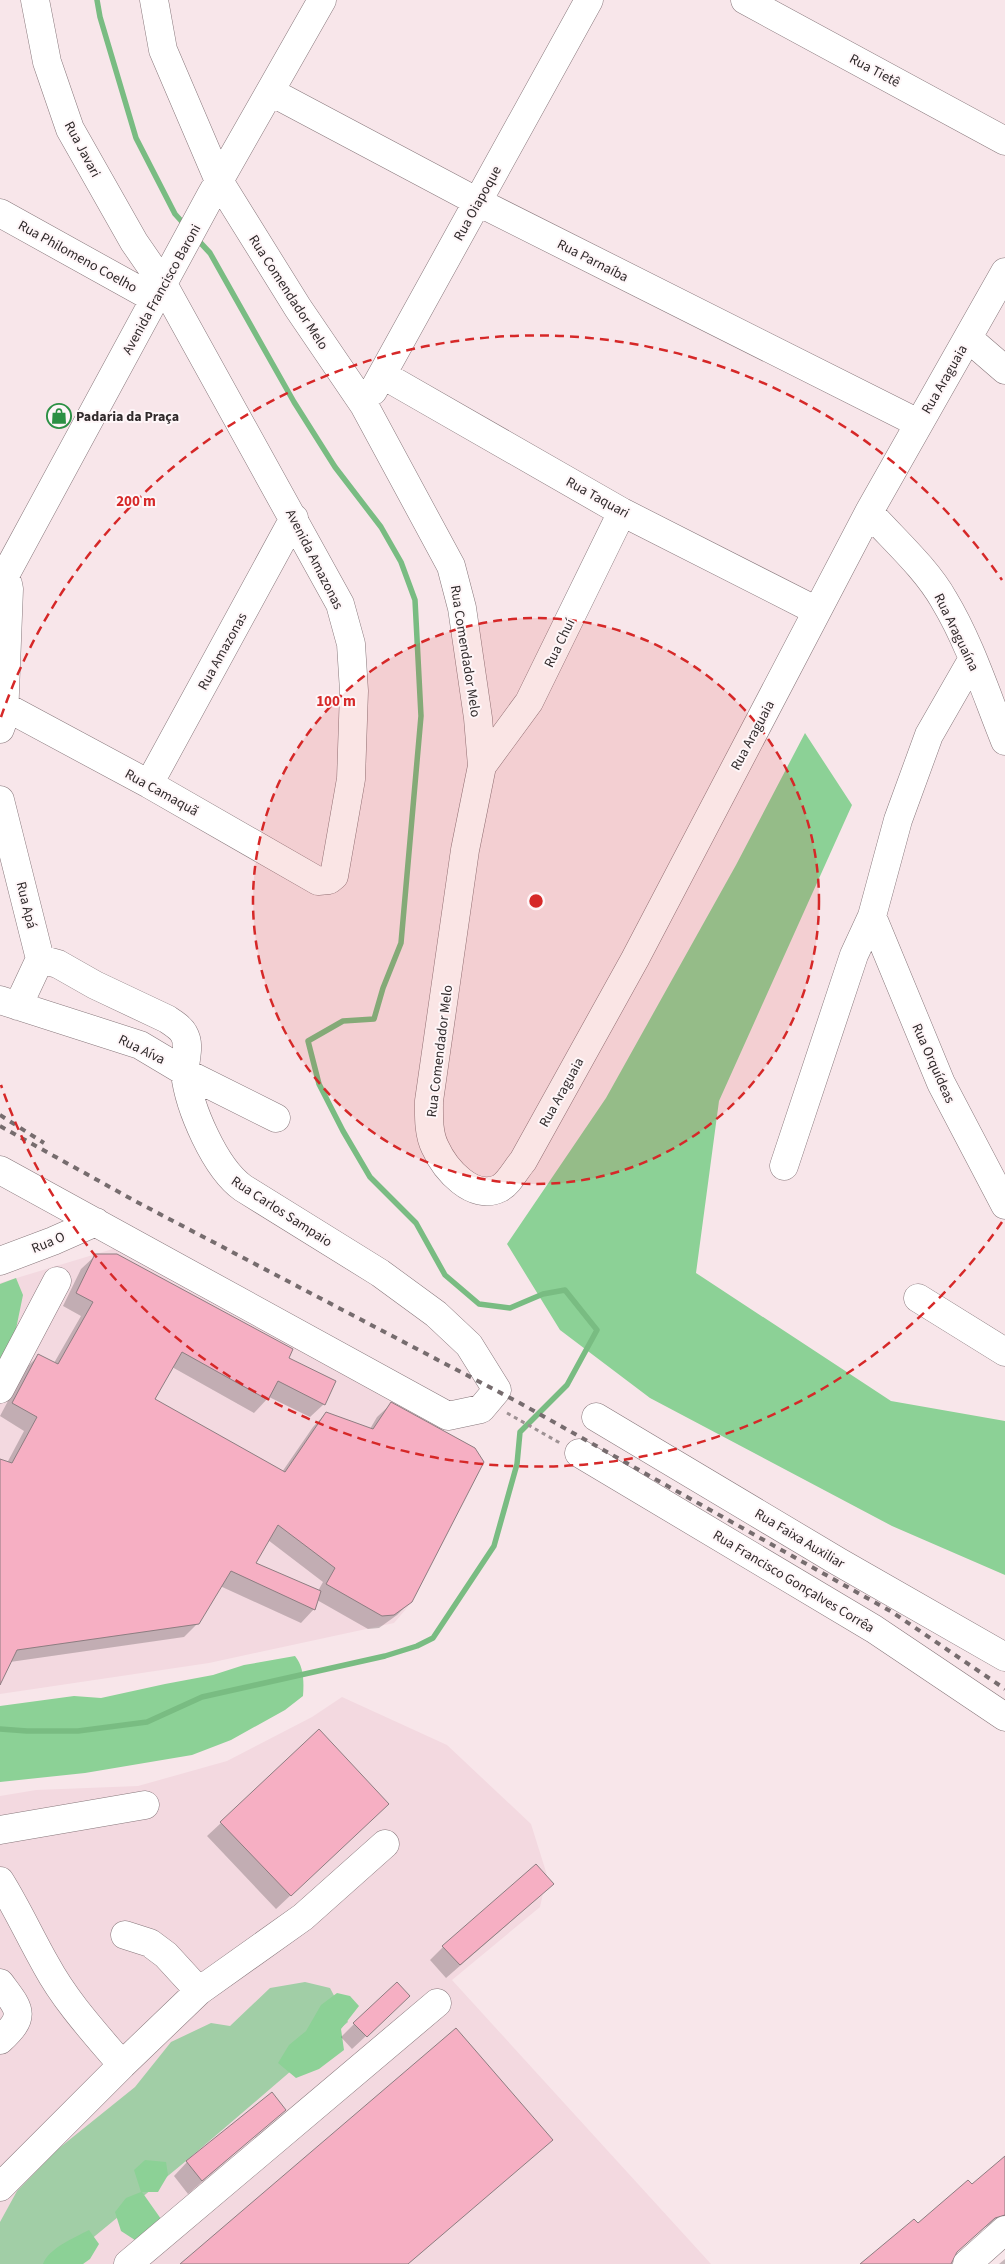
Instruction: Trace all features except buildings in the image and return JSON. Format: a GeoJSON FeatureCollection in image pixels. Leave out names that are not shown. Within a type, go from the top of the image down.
{"type":"FeatureCollection","features":[{"type":"Feature","properties":{"kind":"street","name":"Rua Javari"},"geometry":{"type":"LineString","coordinates":[[35,0],[47,62],[70,130],[134,242],[164,284]]}},
{"type":"Feature","properties":{"kind":"street","name":"Rua Comendador Melo"},"geometry":{"type":"LineString","coordinates":[[154,0],[163,50],[215,188],[364,405],[451,566],[462,608],[478,718],[482,766],[465,850],[429,1101],[429,1124],[434,1146],[446,1166],[461,1182],[480,1192],[492,1192]]}},
{"type":"Feature","properties":{"kind":"street","name":"Avenida Francisco Baroni"},"geometry":{"type":"LineString","coordinates":[[2,718],[9,589],[8,584],[2,579],[215,188],[322,0]]}},
{"type":"Feature","properties":{"kind":"street","name":"Rua Oiapoque"},"geometry":{"type":"LineString","coordinates":[[364,405],[589,0]]}},
{"type":"Feature","properties":{"kind":"street","name":"Rua Tietê"},"geometry":{"type":"LineString","coordinates":[[745,0],[1005,141]]}},
{"type":"Feature","properties":{"kind":"street","name":"Rua Parnaíba"},"geometry":{"type":"LineString","coordinates":[[270,92],[478,202],[918,423]]}},
{"type":"Feature","properties":{"kind":"street","name":"Rua Philomeno Coelho"},"geometry":{"type":"LineString","coordinates":[[0,213],[164,284]]}},
{"type":"Feature","properties":{"kind":"street","name":"Rua Araguaia"},"geometry":{"type":"LineString","coordinates":[[492,1192],[502,1187],[523,1161],[635,959],[869,512],[1005,272]]}},
{"type":"Feature","properties":{"kind":"street","name":"Avenida Amazonas"},"geometry":{"type":"LineString","coordinates":[[164,284],[340,604],[351,644],[354,691],[350,779],[334,876],[329,880],[318,880]]}},
{"type":"Feature","properties":{"kind":"street"},"geometry":{"type":"LineString","coordinates":[[968,338],[1005,370]]}},
{"type":"Feature","properties":{"kind":"street","name":"Rua Taquari"},"geometry":{"type":"LineString","coordinates":[[382,375],[622,512],[817,611]]}},
{"type":"Feature","properties":{"kind":"street","name":"Rua Chuí"},"geometry":{"type":"LineString","coordinates":[[482,766],[529,702],[622,512]]}},
{"type":"Feature","properties":{"kind":"street","name":"Rua Araguaína"},"geometry":{"type":"LineString","coordinates":[[869,512],[914,561],[944,599],[972,660],[1005,741]]}},
{"type":"Feature","properties":{"kind":"street","name":"Rua Amazonas"},"geometry":{"type":"LineString","coordinates":[[149,784],[294,518]]}},
{"type":"Feature","properties":{"kind":"street"},"geometry":{"type":"LineString","coordinates":[[784,1166],[854,956],[872,916],[898,820],[929,735],[972,660]]}},
{"type":"Feature","properties":{"kind":"street","name":"Rua Camaquã"},"geometry":{"type":"LineString","coordinates":[[2,718],[149,784],[318,880]]}},
{"type":"Feature","properties":{"kind":"street","name":"Rua Apá"},"geometry":{"type":"LineString","coordinates":[[0,800],[40,959]]}},
{"type":"Feature","properties":{"kind":"street","name":"Rua Orquídeas"},"geometry":{"type":"LineString","coordinates":[[872,916],[941,1083],[1005,1205]]}},
{"type":"Feature","properties":{"kind":"street"},"geometry":{"type":"LineString","coordinates":[[9,1003],[40,959]]}},
{"type":"Feature","properties":{"kind":"street","name":"Rua Carlos Sampaio"},"geometry":{"type":"LineString","coordinates":[[40,959],[58,964],[95,985],[167,1019],[178,1027],[186,1040],[185,1072],[204,1132],[214,1154],[234,1182],[380,1273],[436,1314],[469,1345],[496,1390],[486,1403]]}},
{"type":"Feature","properties":{"kind":"street","name":"Rua Aíva"},"geometry":{"type":"LineString","coordinates":[[9,1003],[140,1045],[185,1072],[276,1118]]}},
{"type":"Feature","properties":{"kind":"street"},"geometry":{"type":"LineString","coordinates":[[0,1170],[448,1416],[481,1409],[486,1403]]}},
{"type":"Feature","properties":{"kind":"street","name":"Rua O"},"geometry":{"type":"LineString","coordinates":[[0,1261],[96,1222]]}},
{"type":"Feature","properties":{"kind":"street"},"geometry":{"type":"LineString","coordinates":[[0,1389],[57,1282]]}},
{"type":"Feature","properties":{"kind":"street"},"geometry":{"type":"LineString","coordinates":[[918,1298],[1005,1352]]}},
{"type":"Feature","properties":{"kind":"street","name":"Rua Faixa Auxiliar"},"geometry":{"type":"LineString","coordinates":[[596,1417],[840,1562],[1005,1657]]}},
{"type":"Feature","properties":{"kind":"street","name":"Rua Francisco Gonçalves Corrêa"},"geometry":{"type":"LineString","coordinates":[[578,1453],[874,1629],[1005,1717]]}},
{"type":"Feature","properties":{"kind":"street"},"geometry":{"type":"LineString","coordinates":[[0,1830],[145,1805]]}},
{"type":"Feature","properties":{"kind":"street"},"geometry":{"type":"LineString","coordinates":[[0,2187],[199,1991],[303,1916],[385,1844]]}},
{"type":"Feature","properties":{"kind":"street"},"geometry":{"type":"LineString","coordinates":[[0,1881],[19,1911],[46,1966],[68,2000],[122,2066]]}},
{"type":"Feature","properties":{"kind":"street"},"geometry":{"type":"LineString","coordinates":[[125,1935],[150,1943],[166,1955],[199,1991]]}},
{"type":"Feature","properties":{"kind":"street"},"geometry":{"type":"LineString","coordinates":[[0,1983],[16,2004],[18,2013],[16,2024],[0,2040]]}},
{"type":"Feature","properties":{"kind":"street"},"geometry":{"type":"LineString","coordinates":[[128,2264],[437,2003]]}},
{"type":"Feature","properties":{"kind":"street"},"geometry":{"type":"LineString","coordinates":[[967,2264],[1005,2230]]}},
{"type":"Feature","properties":{"kind":"path"},"geometry":{"type":"LineString","coordinates":[[486,1403],[542,1433]]}},
{"type":"Feature","properties":{"kind":"shaded area"},"geometry":{"type":"Polygon","coordinates":[[[116,1248],[475,1448],[484,1462],[412,1602],[394,1623],[209,1663],[0,1694],[0,1283],[116,1248]]]}},
{"type":"Feature","properties":{"kind":"shaded area"},"geometry":{"type":"Polygon","coordinates":[[[342,1697],[447,1745],[531,1824],[547,1875],[540,1907],[452,1980],[711,2264],[0,2264],[0,1796],[36,1790],[138,1786],[227,1761],[312,1717],[342,1697]]]}},
{"type":"Feature","properties":{"kind":"green space"},"geometry":{"type":"Polygon","coordinates":[[[805,733],[852,805],[719,1101],[696,1273],[891,1401],[1005,1421],[1005,1575],[892,1526],[650,1398],[560,1330],[507,1244],[606,1098],[736,865],[805,733]]]}},
{"type":"Feature","properties":{"kind":"green space"},"geometry":{"type":"Polygon","coordinates":[[[16,1278],[23,1295],[16,1329],[0,1361],[0,1284],[16,1278]]]}},
{"type":"Feature","properties":{"kind":"green space"},"geometry":{"type":"Polygon","coordinates":[[[295,1656],[302,1670],[303,1696],[285,1710],[231,1740],[192,1755],[85,1773],[0,1782],[0,1706],[74,1696],[101,1698],[213,1675],[244,1665],[295,1656]]]}},
{"type":"Feature","properties":{"kind":"green space"},"geometry":{"type":"Polygon","coordinates":[[[305,1982],[330,1988],[348,2022],[186,2161],[61,2264],[0,2264],[0,2222],[17,2191],[58,2149],[135,2087],[171,2042],[211,2023],[230,2026],[270,1988],[305,1982]]]}},
{"type":"Feature","properties":{"kind":"green space"},"geometry":{"type":"Polygon","coordinates":[[[337,1993],[350,1996],[359,2006],[341,2029],[344,2050],[319,2069],[296,2078],[278,2063],[289,2045],[306,2031],[321,2005],[337,1993]]]}},
{"type":"Feature","properties":{"kind":"green space"},"geometry":{"type":"Polygon","coordinates":[[[145,2160],[166,2162],[168,2175],[158,2192],[142,2192],[161,2219],[138,2242],[121,2231],[115,2212],[126,2198],[141,2192],[134,2170],[145,2160]]]}},
{"type":"Feature","properties":{"kind":"green space"},"geometry":{"type":"Polygon","coordinates":[[[89,2230],[99,2244],[90,2259],[83,2264],[43,2264],[56,2248],[89,2230]]]}},
{"type":"Feature","properties":{"kind":"waterway"},"geometry":{"type":"LineString","coordinates":[[97,0],[100,17],[136,138],[175,214],[185,225]]}},
{"type":"Feature","properties":{"kind":"waterway"},"geometry":{"type":"LineString","coordinates":[[0,1729],[78,1731],[147,1722],[202,1697],[385,1656],[417,1646],[433,1638],[494,1546],[517,1464],[520,1432],[567,1385],[597,1330],[565,1290],[543,1294],[510,1308],[479,1304],[445,1275],[416,1223],[370,1177],[343,1131],[319,1084],[308,1041],[343,1021],[374,1019],[383,988],[401,943],[421,716],[415,600],[401,562],[381,527],[335,467],[294,402],[210,253],[196,238]]}},
{"type":"Feature","properties":{"kind":"railway"},"geometry":{"type":"LineString","coordinates":[[0,1115],[44,1143]]}},
{"type":"Feature","properties":{"kind":"railway"},"geometry":{"type":"LineString","coordinates":[[0,1126],[135,1201],[518,1402],[892,1612],[1005,1689]]}},
{"type":"Feature","properties":{"kind":"place","name":"Padaria da Praça"},"geometry":{"type":"Point","coordinates":[59,416]}}]}
